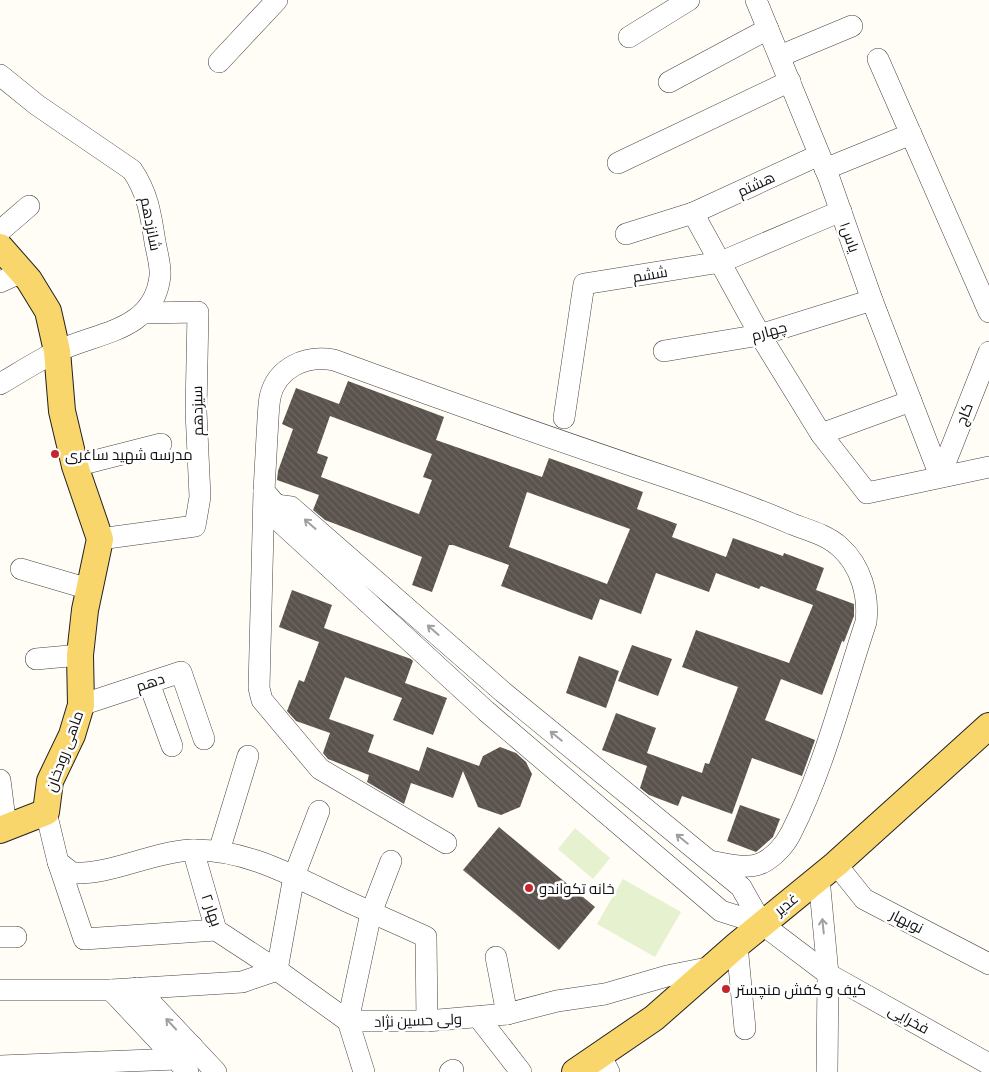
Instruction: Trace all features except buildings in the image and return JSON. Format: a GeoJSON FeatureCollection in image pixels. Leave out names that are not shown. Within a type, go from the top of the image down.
{"type":"FeatureCollection","features":[{"type":"Feature","properties":{"kind":"main road"},"geometry":{"type":"LineString","coordinates":[[0,247],[11,277],[48,311],[57,351],[62,411],[75,466],[100,539]]}},
{"type":"Feature","properties":{"kind":"main road","name":"ماهی رودخان"},"geometry":{"type":"LineString","coordinates":[[46,812],[50,781],[72,735],[81,705],[80,655],[89,589],[100,539]]}},
{"type":"Feature","properties":{"kind":"main road","name":"غدیر"},"geometry":{"type":"LineString","coordinates":[[575,1072],[604,1064],[737,945],[827,871],[989,726]]}},
{"type":"Feature","properties":{"kind":"main road"},"geometry":{"type":"LineString","coordinates":[[3,828],[46,812]]}},
{"type":"Feature","properties":{"kind":"street"},"geometry":{"type":"LineString","coordinates":[[219,62],[277,0]]}},
{"type":"Feature","properties":{"kind":"street"},"geometry":{"type":"LineString","coordinates":[[629,37],[689,0]]}},
{"type":"Feature","properties":{"kind":"street","name":"یاس۱"},"geometry":{"type":"LineString","coordinates":[[756,0],[822,162],[872,300],[940,476]]}},
{"type":"Feature","properties":{"kind":"street"},"geometry":{"type":"LineString","coordinates":[[780,56],[852,26]]}},
{"type":"Feature","properties":{"kind":"street"},"geometry":{"type":"LineString","coordinates":[[669,82],[768,30]]}},
{"type":"Feature","properties":{"kind":"street"},"geometry":{"type":"LineString","coordinates":[[878,60],[989,312]]}},
{"type":"Feature","properties":{"kind":"street","name":"شانزدهم"},"geometry":{"type":"LineString","coordinates":[[0,75],[37,105],[132,170],[142,184],[149,202],[161,275],[156,295],[146,313],[128,326],[57,351],[0,384]]}},
{"type":"Feature","properties":{"kind":"street"},"geometry":{"type":"LineString","coordinates":[[618,163],[790,81]]}},
{"type":"Feature","properties":{"kind":"street","name":"هشتم"},"geometry":{"type":"LineString","coordinates":[[626,234],[693,213],[822,162],[911,134]]}},
{"type":"Feature","properties":{"kind":"street"},"geometry":{"type":"LineString","coordinates":[[0,231],[30,206]]}},
{"type":"Feature","properties":{"kind":"street","name":"ششم"},"geometry":{"type":"LineString","coordinates":[[564,418],[584,284],[720,262],[841,212]]}},
{"type":"Feature","properties":{"kind":"street"},"geometry":{"type":"LineString","coordinates":[[693,213],[760,335],[821,434],[867,492],[989,467]]}},
{"type":"Feature","properties":{"kind":"street","name":"چهارم"},"geometry":{"type":"LineString","coordinates":[[664,351],[760,335],[872,300]]}},
{"type":"Feature","properties":{"kind":"street","name":"سیزدهم"},"geometry":{"type":"LineString","coordinates":[[100,539],[195,526],[200,497],[196,411],[198,312],[146,313]]}},
{"type":"Feature","properties":{"kind":"street","name":"کاج"},"geometry":{"type":"LineString","coordinates":[[940,476],[989,352]]}},
{"type":"Feature","properties":{"kind":"street"},"geometry":{"type":"LineString","coordinates":[[446,843],[320,769],[262,700],[259,688],[270,498],[270,397],[276,382],[285,372],[298,363],[311,358],[334,360],[510,424],[742,503],[829,539],[840,547],[859,573],[864,587],[868,604],[866,622],[819,764],[791,834],[781,849],[763,862],[747,867],[708,860]]}},
{"type":"Feature","properties":{"kind":"street"},"geometry":{"type":"LineString","coordinates":[[821,434],[911,401]]}},
{"type":"Feature","properties":{"kind":"street"},"geometry":{"type":"LineString","coordinates":[[75,466],[161,444]]}},
{"type":"Feature","properties":{"kind":"street"},"geometry":{"type":"LineString","coordinates":[[270,498],[291,507],[503,692],[741,887],[762,924]]}},
{"type":"Feature","properties":{"kind":"street"},"geometry":{"type":"LineString","coordinates":[[270,498],[279,521],[486,711],[721,911],[762,924]]}},
{"type":"Feature","properties":{"kind":"street"},"geometry":{"type":"LineString","coordinates":[[21,570],[89,589]]}},
{"type":"Feature","properties":{"kind":"street"},"geometry":{"type":"LineString","coordinates":[[36,659],[80,655]]}},
{"type":"Feature","properties":{"kind":"street","name":"دهم"},"geometry":{"type":"LineString","coordinates":[[81,705],[181,672],[204,739]]}},
{"type":"Feature","properties":{"kind":"street"},"geometry":{"type":"LineString","coordinates":[[149,683],[172,746]]}},
{"type":"Feature","properties":{"kind":"street"},"geometry":{"type":"LineString","coordinates":[[486,711],[503,692]]}},
{"type":"Feature","properties":{"kind":"street"},"geometry":{"type":"LineString","coordinates":[[220,851],[248,756]]}},
{"type":"Feature","properties":{"kind":"street"},"geometry":{"type":"LineString","coordinates":[[0,780],[3,828]]}},
{"type":"Feature","properties":{"kind":"street"},"geometry":{"type":"LineString","coordinates":[[277,970],[294,876],[320,811]]}},
{"type":"Feature","properties":{"kind":"street","name":"ماهی رودخان"},"geometry":{"type":"LineString","coordinates":[[46,812],[58,862],[84,939],[216,930]]}},
{"type":"Feature","properties":{"kind":"street"},"geometry":{"type":"LineString","coordinates":[[58,862],[72,873],[82,874],[171,852],[193,850],[220,851],[247,858],[294,876],[426,937],[427,1021]]}},
{"type":"Feature","properties":{"kind":"street","name":"بهار ۲"},"geometry":{"type":"LineString","coordinates":[[193,850],[216,930],[277,970]]}},
{"type":"Feature","properties":{"kind":"street"},"geometry":{"type":"LineString","coordinates":[[364,1072],[348,1021],[371,912],[391,861]]}},
{"type":"Feature","properties":{"kind":"street"},"geometry":{"type":"LineString","coordinates":[[827,871],[827,1072]]}},
{"type":"Feature","properties":{"kind":"street","name":"نوبهار"},"geometry":{"type":"LineString","coordinates":[[827,871],[864,899],[989,964]]}},
{"type":"Feature","properties":{"kind":"street","name":"فخرایی"},"geometry":{"type":"LineString","coordinates":[[762,924],[828,974],[989,1064]]}},
{"type":"Feature","properties":{"kind":"street"},"geometry":{"type":"LineString","coordinates":[[737,945],[746,1029]]}},
{"type":"Feature","properties":{"kind":"street"},"geometry":{"type":"LineString","coordinates":[[496,956],[507,1014]]}},
{"type":"Feature","properties":{"kind":"street","name":"ولی حسین نژاد"},"geometry":{"type":"LineString","coordinates":[[348,1021],[427,1021],[479,1018],[507,1014],[557,1001],[605,994],[667,976],[712,967]]}},
{"type":"Feature","properties":{"kind":"street"},"geometry":{"type":"LineString","coordinates":[[0,990],[111,990],[242,982],[277,970]]}},
{"type":"Feature","properties":{"kind":"street"},"geometry":{"type":"LineString","coordinates":[[277,970],[348,1021]]}},
{"type":"Feature","properties":{"kind":"street"},"geometry":{"type":"LineString","coordinates":[[137,988],[185,1059]]}},
{"type":"Feature","properties":{"kind":"street"},"geometry":{"type":"LineString","coordinates":[[111,990],[185,1059],[216,1072]]}},
{"type":"Feature","properties":{"kind":"street"},"geometry":{"type":"LineString","coordinates":[[479,1018],[521,1072]]}},
{"type":"Feature","properties":{"kind":"street"},"geometry":{"type":"LineString","coordinates":[[0,1066],[185,1059]]}},
{"type":"Feature","properties":{"kind":"green space"},"geometry":{"type":"Polygon","coordinates":[[[575,828],[610,858],[593,879],[558,849],[575,828]]]}},
{"type":"Feature","properties":{"kind":"green space"},"geometry":{"type":"Polygon","coordinates":[[[623,879],[681,912],[655,957],[597,924],[623,879]]]}},
{"type":"Feature","properties":{"kind":"place","name":"مدرسه شهید ساغری"},"geometry":{"type":"Point","coordinates":[55,454]}},
{"type":"Feature","properties":{"kind":"place","name":"خانه تکواندو"},"geometry":{"type":"Point","coordinates":[529,888]}},
{"type":"Feature","properties":{"kind":"place","name":"کیف و کفش منچستر"},"geometry":{"type":"Point","coordinates":[726,989]}}]}
